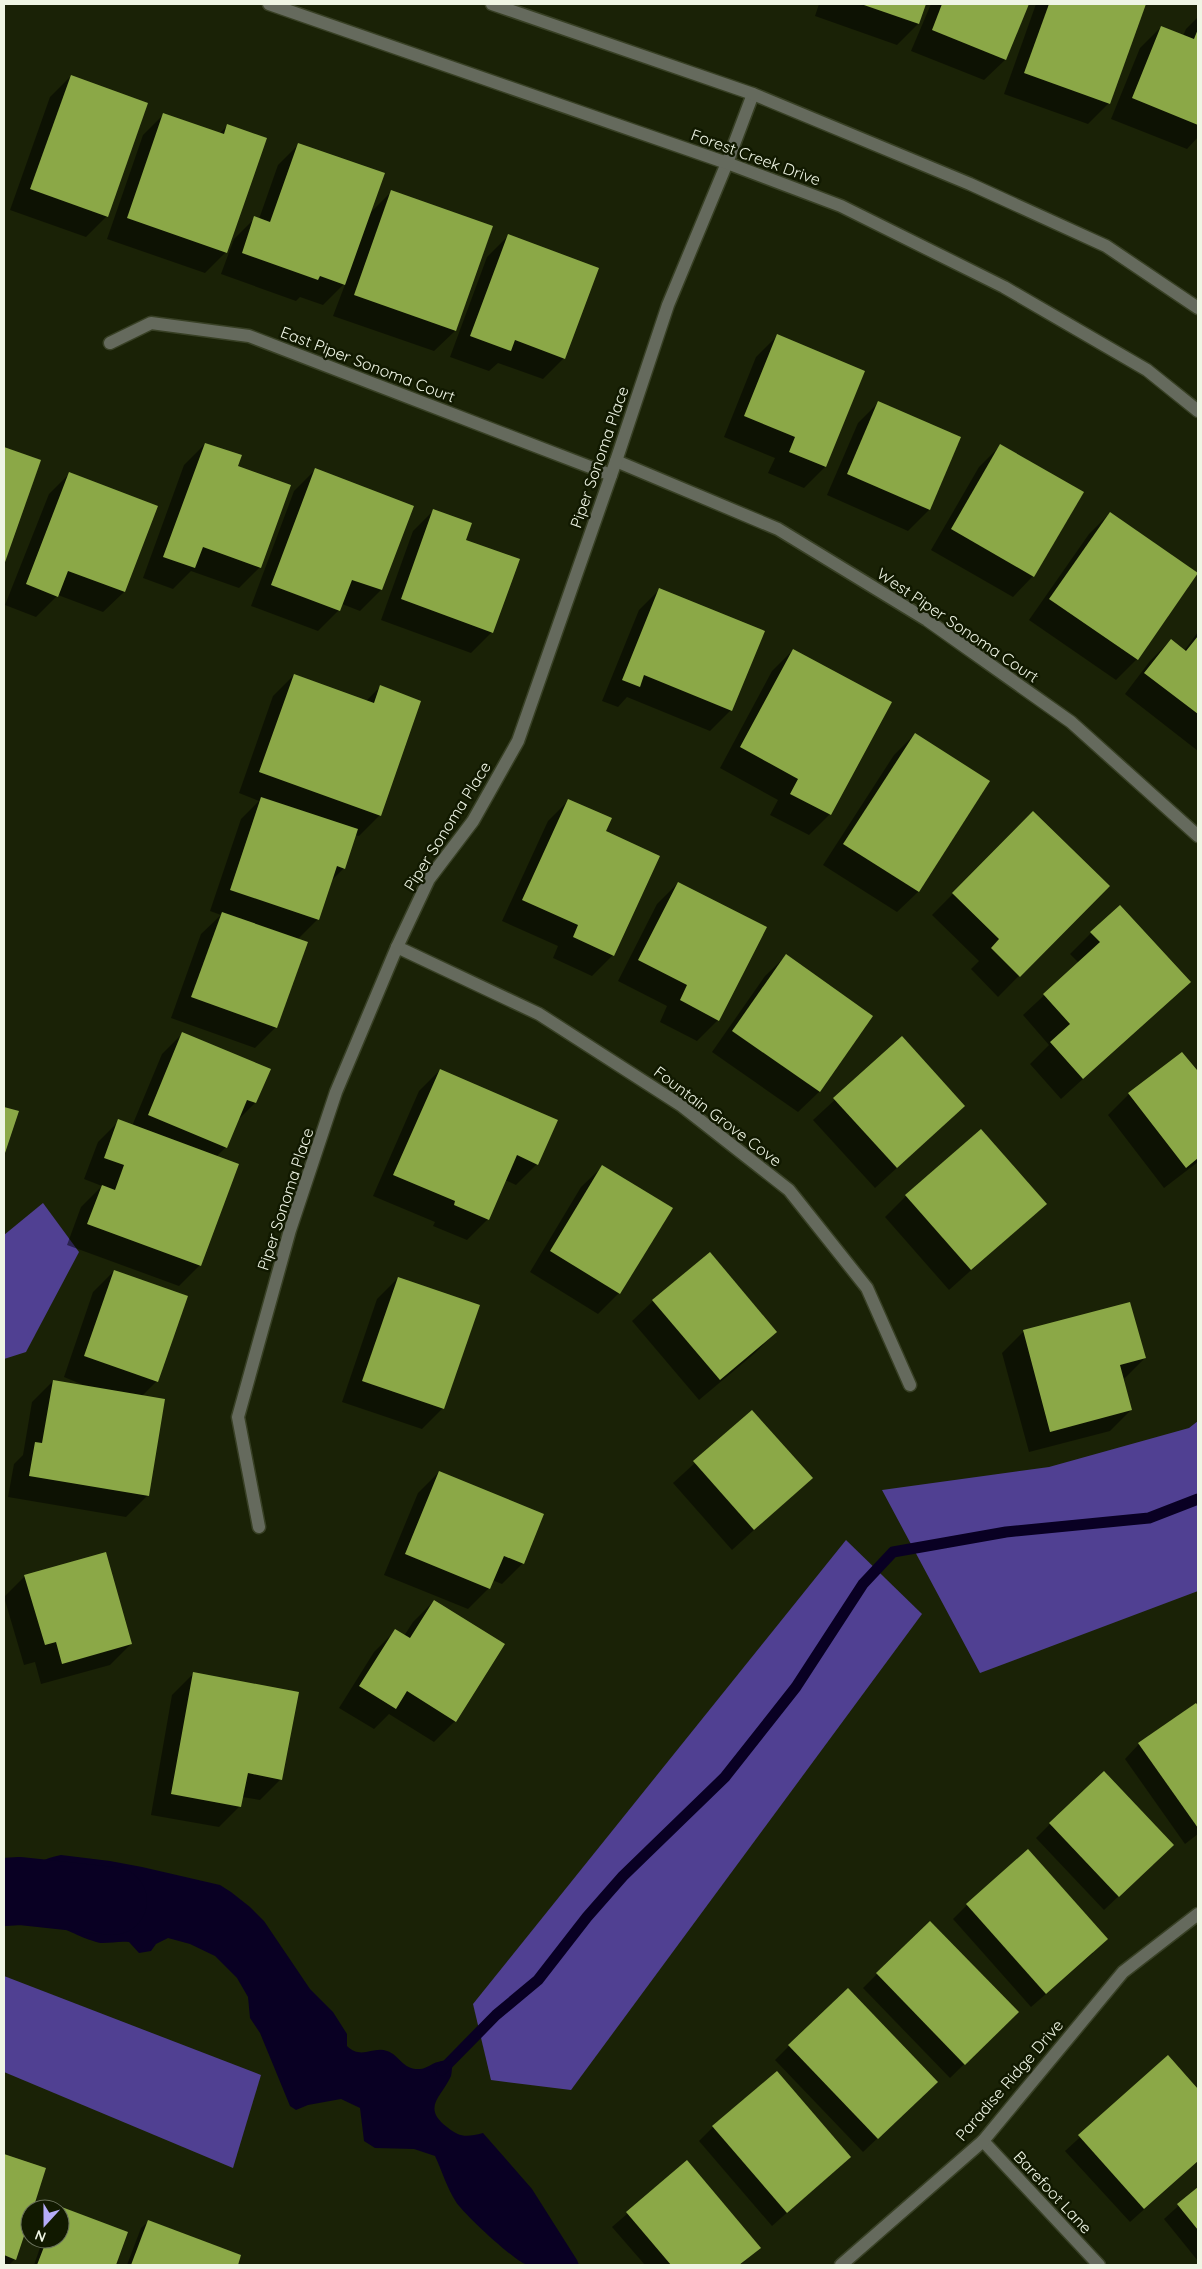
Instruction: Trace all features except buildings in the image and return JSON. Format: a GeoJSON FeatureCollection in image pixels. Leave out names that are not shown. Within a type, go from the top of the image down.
{"type":"FeatureCollection","features":[{"type":"Feature","properties":{"kind":"street","name":"Forest Creek Drive"},"geometry":{"type":"LineString","coordinates":[[268,4],[727,163],[841,206],[1004,287],[1147,370],[1198,411]]}},
{"type":"Feature","properties":{"kind":"street"},"geometry":{"type":"LineString","coordinates":[[492,4],[752,94],[970,184],[1106,246],[1198,308]]}},
{"type":"Feature","properties":{"kind":"street","name":"Piper Sonoma Place"},"geometry":{"type":"LineString","coordinates":[[259,1527],[238,1417],[293,1220],[336,1092],[397,947],[429,879],[473,821],[518,741],[611,475],[668,304],[727,163],[752,94]]}},
{"type":"Feature","properties":{"kind":"street","name":"East Piper Sonoma Court"},"geometry":{"type":"LineString","coordinates":[[110,343],[151,323],[249,336],[611,475]]}},
{"type":"Feature","properties":{"kind":"street","name":"West Piper Sonoma Court"},"geometry":{"type":"LineString","coordinates":[[616,460],[778,529],[927,620],[1071,722],[1198,836]]}},
{"type":"Feature","properties":{"kind":"street","name":"Fountain Grove Cove"},"geometry":{"type":"LineString","coordinates":[[397,947],[539,1014],[682,1106],[789,1190],[867,1288],[910,1385]]}},
{"type":"Feature","properties":{"kind":"street","name":"Paradise Ridge Drive"},"geometry":{"type":"LineString","coordinates":[[841,2265],[982,2141],[1123,1972],[1198,1914]]}},
{"type":"Feature","properties":{"kind":"street","name":"Barefoot Lane"},"geometry":{"type":"LineString","coordinates":[[982,2141],[1099,2265]]}},
{"type":"Feature","properties":{"kind":"shaded area"},"geometry":{"type":"Polygon","coordinates":[[[43,1203],[79,1252],[26,1352],[4,1359],[4,1235],[43,1203]]]}},
{"type":"Feature","properties":{"kind":"shaded area"},"geometry":{"type":"Polygon","coordinates":[[[1198,1421],[1198,1591],[980,1673],[882,1490],[1049,1467],[1189,1428],[1198,1421]]]}},
{"type":"Feature","properties":{"kind":"shaded area"},"geometry":{"type":"Polygon","coordinates":[[[846,1540],[922,1614],[571,2090],[491,2080],[473,2004],[846,1540]]]}},
{"type":"Feature","properties":{"kind":"shaded area"},"geometry":{"type":"Polygon","coordinates":[[[61,1855],[142,1867],[220,1885],[250,1907],[264,1921],[310,1989],[333,2012],[347,2034],[347,2046],[352,2050],[357,2052],[387,2051],[405,2065],[414,2069],[422,2069],[441,2061],[453,2061],[451,2076],[436,2102],[435,2114],[447,2127],[460,2135],[468,2136],[483,2133],[532,2189],[579,2265],[534,2266],[528,2265],[513,2256],[479,2227],[456,2202],[435,2156],[414,2149],[375,2148],[364,2141],[360,2108],[341,2099],[308,2105],[296,2110],[290,2106],[260,2033],[250,2018],[248,1997],[237,1978],[215,1956],[190,1944],[168,1938],[156,1944],[151,1951],[139,1953],[129,1942],[96,1942],[62,1928],[30,1910],[22,1900],[20,1879],[38,1863],[61,1855]]]}},
{"type":"Feature","properties":{"kind":"shaded area"},"geometry":{"type":"Polygon","coordinates":[[[4,1976],[261,2075],[233,2168],[4,2072],[4,1976]]]}},
{"type":"Feature","properties":{"kind":"waterway"},"geometry":{"type":"LineString","coordinates":[[442,2070],[496,2015],[538,1980],[587,1917],[623,1876],[725,1777],[796,1687],[863,1584],[893,1552],[1006,1532],[1149,1518],[1198,1499]]}},
{"type":"Feature","properties":{"kind":"waterway"},"geometry":{"type":"LineString","coordinates":[[4,1892],[20,1891],[113,1901]]}}]}
